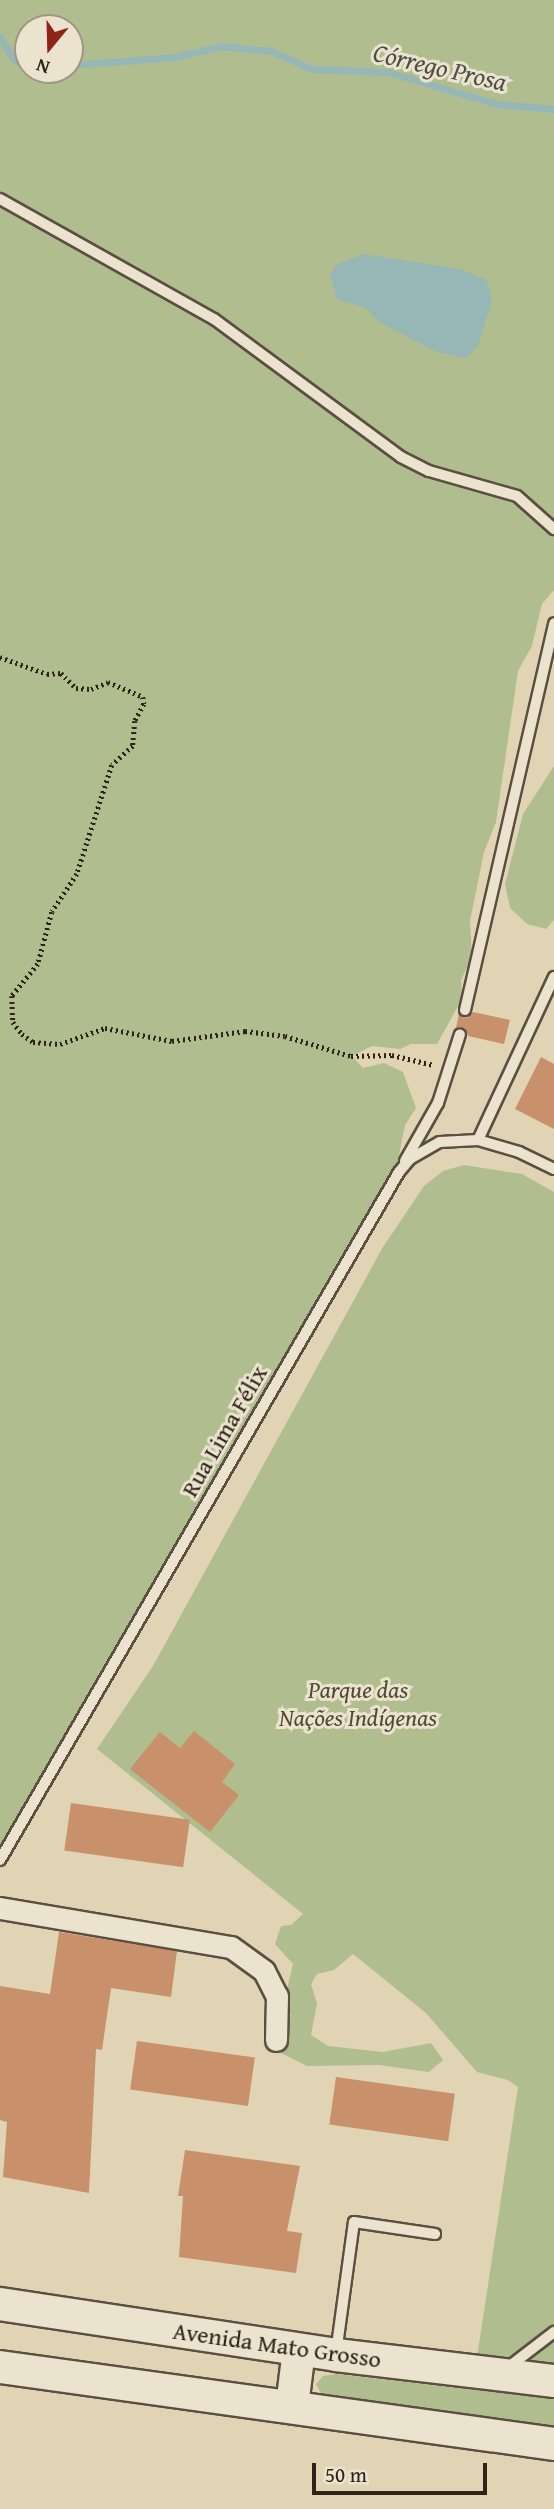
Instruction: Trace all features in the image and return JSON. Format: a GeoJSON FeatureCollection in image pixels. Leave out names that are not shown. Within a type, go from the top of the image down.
{"type":"FeatureCollection","features":[{"type":"Feature","properties":{"kind":"main road","name":"Avenida Mato Grosso"},"geometry":{"type":"LineString","coordinates":[[0,2305],[336,2356],[554,2381]]}},
{"type":"Feature","properties":{"kind":"main road"},"geometry":{"type":"LineString","coordinates":[[292,2406],[299,2350]]}},
{"type":"Feature","properties":{"kind":"main road"},"geometry":{"type":"LineString","coordinates":[[0,2367],[554,2444]]}},
{"type":"Feature","properties":{"kind":"street"},"geometry":{"type":"LineString","coordinates":[[0,1909],[231,1947],[264,1971],[277,1996],[276,2040]]}},
{"type":"Feature","properties":{"kind":"lane"},"geometry":{"type":"LineString","coordinates":[[0,199],[214,319],[401,457],[429,471],[517,496],[554,529]]}},
{"type":"Feature","properties":{"kind":"lane"},"geometry":{"type":"LineString","coordinates":[[465,1010],[554,623]]}},
{"type":"Feature","properties":{"kind":"lane"},"geometry":{"type":"LineString","coordinates":[[478,1140],[554,977]]}},
{"type":"Feature","properties":{"kind":"lane"},"geometry":{"type":"LineString","coordinates":[[399,1172],[438,1103],[452,1069],[460,1034]]}},
{"type":"Feature","properties":{"kind":"lane","name":"Rua Lima Félix"},"geometry":{"type":"LineString","coordinates":[[0,1860],[399,1172],[410,1159],[440,1142],[478,1140],[519,1152],[554,1169]]}},
{"type":"Feature","properties":{"kind":"lane"},"geometry":{"type":"LineString","coordinates":[[336,2356],[354,2222],[435,2234]]}},
{"type":"Feature","properties":{"kind":"lane"},"geometry":{"type":"LineString","coordinates":[[500,2373],[554,2332]]}},
{"type":"Feature","properties":{"kind":"path"},"geometry":{"type":"LineString","coordinates":[[0,657],[47,674],[61,673],[76,688],[91,689],[108,682],[143,697],[144,704],[135,721],[133,746],[112,765],[77,874],[52,912],[38,964],[12,996],[13,1022],[22,1034],[33,1042],[60,1044],[105,1028],[172,1041],[245,1031],[285,1037],[351,1056],[392,1055],[452,1069]]}},
{"type":"Feature","properties":{"kind":"green space"},"geometry":{"type":"Polygon","coordinates":[[[0,0],[554,0],[554,590],[542,604],[532,646],[518,671],[496,822],[484,852],[470,921],[472,957],[461,980],[462,999],[437,1044],[411,1044],[400,1049],[372,1046],[352,1056],[363,1068],[384,1063],[403,1072],[416,1108],[405,1125],[396,1170],[0,1853],[0,0]]]}},
{"type":"Feature","properties":{"kind":"green space"},"geometry":{"type":"Polygon","coordinates":[[[554,766],[554,920],[546,929],[527,924],[510,908],[505,884],[523,814],[554,766]]]}},
{"type":"Feature","properties":{"kind":"green space","name":"Parque das Nações Indígenas"},"geometry":{"type":"Polygon","coordinates":[[[464,1165],[522,1174],[554,1192],[554,2376],[476,2364],[518,2087],[508,2080],[477,2072],[426,2013],[353,1954],[334,1970],[317,1974],[311,1984],[317,2003],[311,2035],[328,2046],[383,2052],[431,2043],[443,2060],[429,2072],[379,2065],[307,2066],[281,2053],[291,2015],[284,2001],[293,1964],[275,1944],[281,1926],[291,1925],[303,1914],[97,1749],[153,1666],[383,1247],[424,1186],[443,1171],[464,1165]]]}},
{"type":"Feature","properties":{"kind":"green space"},"geometry":{"type":"Polygon","coordinates":[[[336,2374],[554,2399],[554,2437],[326,2403],[316,2384],[323,2376],[336,2374]]]}},
{"type":"Feature","properties":{"kind":"water"},"geometry":{"type":"Polygon","coordinates":[[[363,254],[460,269],[487,280],[492,301],[478,345],[466,358],[437,352],[379,322],[366,308],[337,299],[330,275],[336,265],[363,254]]]}},
{"type":"Feature","properties":{"kind":"building"},"geometry":{"type":"Polygon","coordinates":[[[473,1012],[510,1020],[504,1044],[468,1036],[465,1028],[456,1028],[459,1014],[467,1018],[473,1012]]]}},
{"type":"Feature","properties":{"kind":"building"},"geometry":{"type":"Polygon","coordinates":[[[541,1057],[554,1064],[554,1129],[515,1109],[541,1057]]]}},
{"type":"Feature","properties":{"kind":"building"},"geometry":{"type":"Polygon","coordinates":[[[194,1731],[235,1764],[222,1782],[239,1795],[210,1832],[130,1769],[160,1732],[180,1748],[194,1731]]]}},
{"type":"Feature","properties":{"kind":"building"},"geometry":{"type":"Polygon","coordinates":[[[71,1803],[190,1820],[183,1867],[64,1851],[71,1803]]]}},
{"type":"Feature","properties":{"kind":"building"},"geometry":{"type":"Polygon","coordinates":[[[59,1932],[177,1951],[171,1997],[111,1988],[102,2050],[96,2049],[89,2193],[3,2177],[7,2122],[0,2120],[0,1986],[50,1994],[59,1932]]]}},
{"type":"Feature","properties":{"kind":"building"},"geometry":{"type":"Polygon","coordinates":[[[137,2041],[255,2058],[248,2106],[130,2090],[137,2041]]]}},
{"type":"Feature","properties":{"kind":"building"},"geometry":{"type":"Polygon","coordinates":[[[336,2077],[455,2094],[448,2141],[329,2125],[336,2077]]]}},
{"type":"Feature","properties":{"kind":"building"},"geometry":{"type":"Polygon","coordinates":[[[185,2150],[300,2166],[287,2231],[302,2233],[296,2273],[179,2257],[183,2196],[178,2196],[185,2150]]]}},
{"type":"Feature","properties":{"kind":"waterway","name":"Córrego Prosa"},"geometry":{"type":"LineString","coordinates":[[0,37],[14,60]]}},
{"type":"Feature","properties":{"kind":"waterway","name":"Córrego Prosa"},"geometry":{"type":"LineString","coordinates":[[84,64],[175,57],[222,46],[271,51],[312,69],[388,72],[497,104],[554,109]]}}]}
